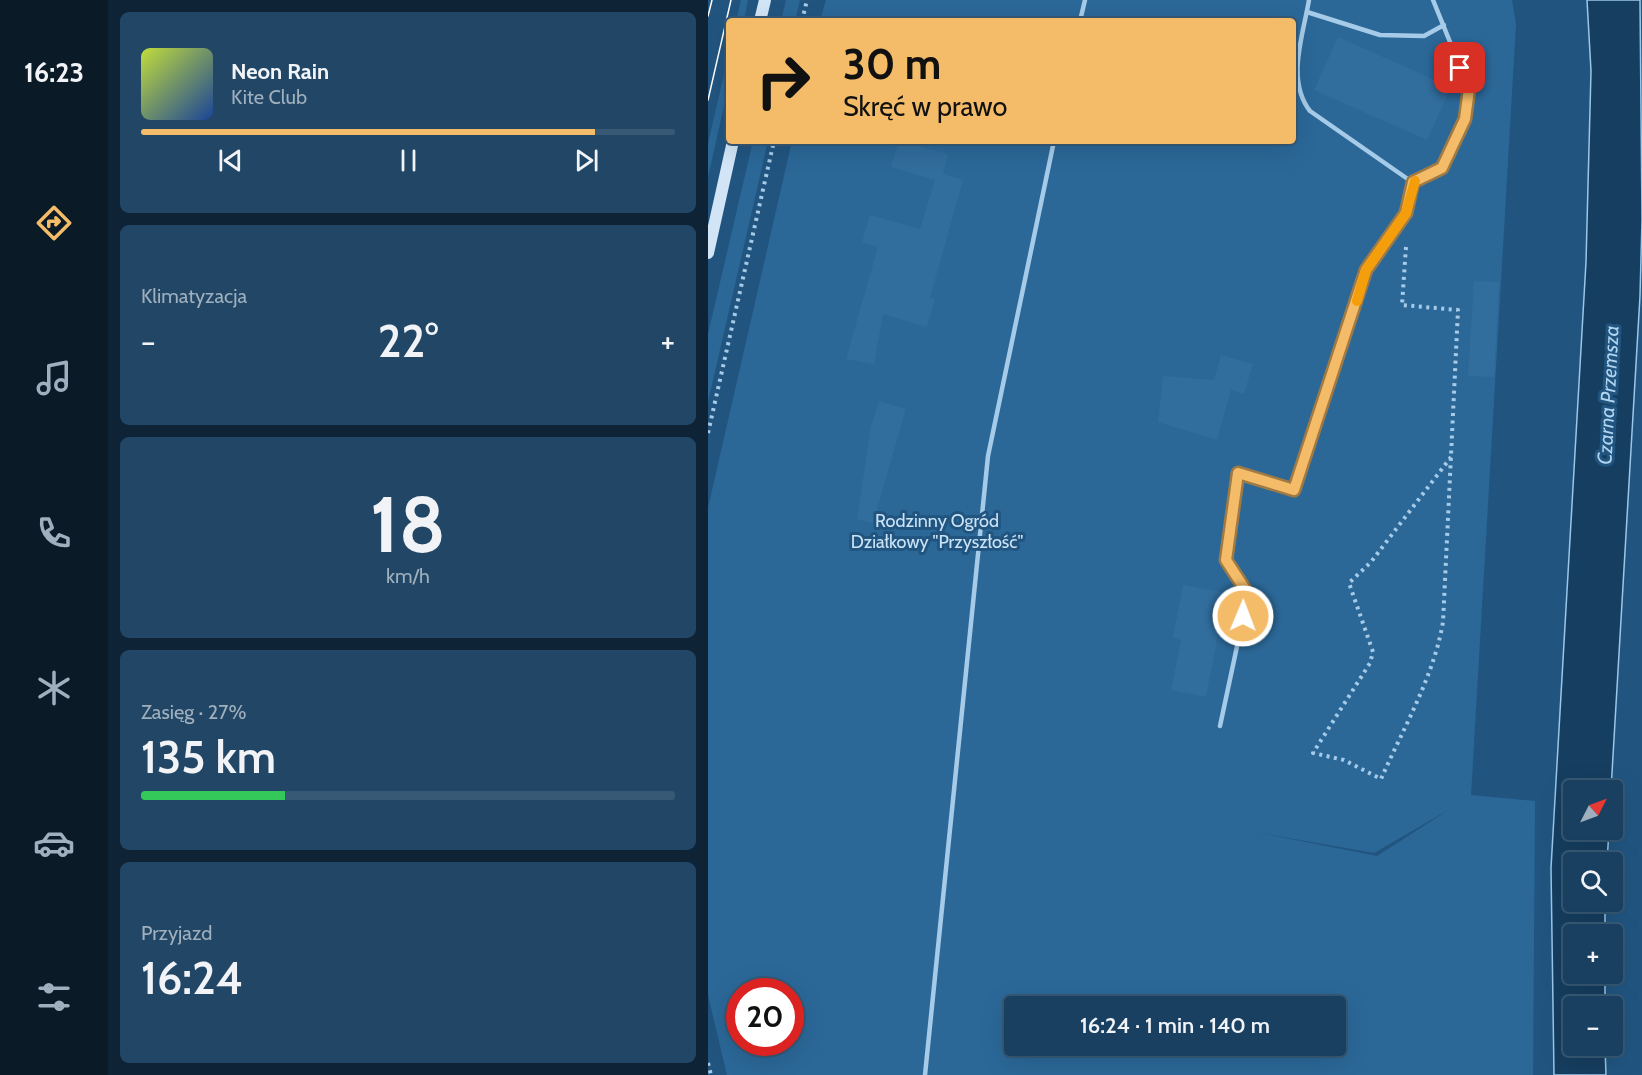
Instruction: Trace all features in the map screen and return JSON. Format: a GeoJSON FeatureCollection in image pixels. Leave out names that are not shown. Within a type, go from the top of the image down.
{"type":"FeatureCollection","features":[{"type":"Feature","properties":{"kind":"street"},"geometry":{"type":"LineString","coordinates":[[761,18],[765,0]]}},
{"type":"Feature","properties":{"kind":"street"},"geometry":{"type":"LineString","coordinates":[[708,253],[732,144]]}},
{"type":"Feature","properties":{"kind":"lane"},"geometry":{"type":"LineString","coordinates":[[1081,18],[1085,0]]}},
{"type":"Feature","properties":{"kind":"lane"},"geometry":{"type":"LineString","coordinates":[[1309,0],[1296,77],[1302,100],[1310,111],[1413,182]]}},
{"type":"Feature","properties":{"kind":"lane"},"geometry":{"type":"LineString","coordinates":[[1413,182],[1442,168],[1465,119],[1469,89],[1433,0]]}},
{"type":"Feature","properties":{"kind":"lane"},"geometry":{"type":"LineString","coordinates":[[1307,12],[1380,35],[1424,36],[1444,26]]}},
{"type":"Feature","properties":{"kind":"lane"},"geometry":{"type":"LineString","coordinates":[[925,1075],[988,456],[1053,144]]}},
{"type":"Feature","properties":{"kind":"lane"},"geometry":{"type":"LineString","coordinates":[[1220,726],[1248,594],[1226,560],[1238,473],[1294,490],[1366,270],[1406,213],[1413,182]]}},
{"type":"Feature","properties":{"kind":"path"},"geometry":{"type":"LineString","coordinates":[[803,18],[807,0]]}},
{"type":"Feature","properties":{"kind":"path"},"geometry":{"type":"LineString","coordinates":[[708,433],[773,144]]}},
{"type":"Feature","properties":{"kind":"path"},"geometry":{"type":"LineString","coordinates":[[1406,213],[1402,305],[1458,310],[1451,457],[1440,640],[1381,779],[1344,760],[1312,753],[1370,663],[1373,652],[1349,584],[1371,562],[1451,457]]}},
{"type":"Feature","properties":{"kind":"path"},"geometry":{"type":"LineString","coordinates":[[708,1063],[711,1075]]}},
{"type":"Feature","properties":{"kind":"green space"},"geometry":{"type":"Polygon","coordinates":[[[741,0],[748,0],[745,18],[737,18],[741,0]]]}},
{"type":"Feature","properties":{"kind":"green space"},"geometry":{"type":"Polygon","coordinates":[[[786,0],[800,0],[796,18],[782,18],[786,0]]]}},
{"type":"Feature","properties":{"kind":"green space","name":"Rodzinny Ogród Działkowy \"Przyszłość\""},"geometry":{"type":"Polygon","coordinates":[[[826,0],[1512,0],[1516,24],[1471,795],[1535,801],[1533,1075],[727,1075],[708,995],[708,508],[791,144],[1296,144],[1296,18],[821,18],[826,0]],[[1450,809],[1374,853],[1254,832],[1377,856],[1450,809]]]}},
{"type":"Feature","properties":{"kind":"green space"},"geometry":{"type":"Polygon","coordinates":[[[726,65],[726,97],[708,177],[708,144],[726,65]]]}},
{"type":"Feature","properties":{"kind":"green space"},"geometry":{"type":"Polygon","coordinates":[[[752,144],[767,144],[708,402],[708,334],[752,144]]]}},
{"type":"Feature","properties":{"kind":"water","name":"Czarna Przemsza"},"geometry":{"type":"Polygon","coordinates":[[[1587,0],[1640,0],[1642,220],[1640,296],[1612,780],[1563,780],[1563,840],[1608,840],[1608,852],[1563,852],[1563,912],[1605,912],[1605,924],[1563,924],[1563,984],[1605,984],[1605,996],[1563,996],[1563,1056],[1605,1056],[1606,1075],[1554,1075],[1551,868],[1586,262],[1591,71],[1587,0]]]}},
{"type":"Feature","properties":{"kind":"building"},"geometry":{"type":"Polygon","coordinates":[[[1338,37],[1451,87],[1427,140],[1314,90],[1338,37]]]}},
{"type":"Feature","properties":{"kind":"building"},"geometry":{"type":"Polygon","coordinates":[[[898,144],[910,144],[948,154],[943,174],[963,180],[930,298],[935,299],[927,327],[883,314],[874,364],[846,359],[878,247],[862,242],[870,215],[920,229],[935,180],[891,167],[898,144]]]}},
{"type":"Feature","properties":{"kind":"building"},"geometry":{"type":"Polygon","coordinates":[[[1474,281],[1499,282],[1494,377],[1468,376],[1474,281]]]}},
{"type":"Feature","properties":{"kind":"building"},"geometry":{"type":"Polygon","coordinates":[[[1221,355],[1253,364],[1244,394],[1231,390],[1217,440],[1158,422],[1163,376],[1214,380],[1221,355]]]}},
{"type":"Feature","properties":{"kind":"building"},"geometry":{"type":"Polygon","coordinates":[[[879,401],[906,409],[873,523],[857,519],[871,426],[879,401]]]}},
{"type":"Feature","properties":{"kind":"building"},"geometry":{"type":"Polygon","coordinates":[[[1183,585],[1226,593],[1206,697],[1171,690],[1181,640],[1173,638],[1183,585]]]}},
{"type":"Feature","properties":{"kind":"tram line"},"geometry":{"type":"LineString","coordinates":[[708,16],[712,0]]}},
{"type":"Feature","properties":{"kind":"tram line"},"geometry":{"type":"LineString","coordinates":[[727,18],[731,0]]}},
{"type":"Feature","properties":{"kind":"tram line"},"geometry":{"type":"LineString","coordinates":[[708,100],[726,22]]}},
{"type":"Feature","properties":{"kind":"slow traffic"},"geometry":{"type":"LineString","coordinates":[[1357,301],[1366,270],[1406,213],[1415,181]]}},
{"type":"Feature","properties":{"kind":"route"},"geometry":{"type":"LineString","coordinates":[[1243,616],[1248,594],[1226,560],[1238,473],[1294,490],[1346,337],[1366,270],[1406,213],[1413,182],[1442,168],[1465,119],[1469,89],[1460,68]]}}]}
